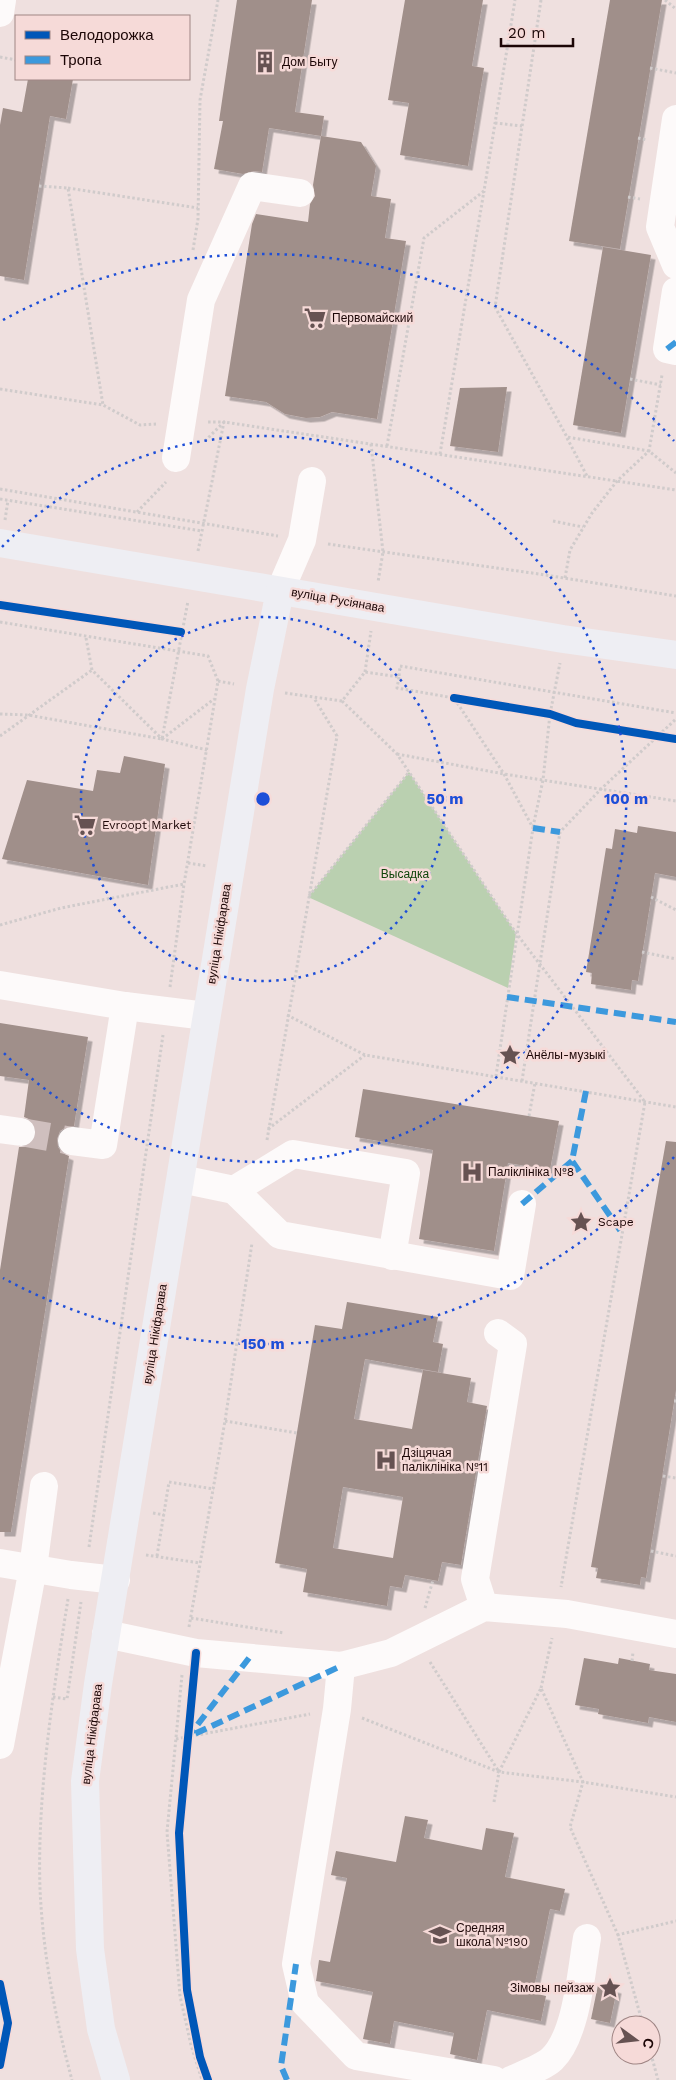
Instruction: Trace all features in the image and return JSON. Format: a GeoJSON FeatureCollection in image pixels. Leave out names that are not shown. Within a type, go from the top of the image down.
{"type":"FeatureCollection","features":[{"type":"Feature","properties":{"kind":"main road","name":"вуліца Русіянава"},"geometry":{"type":"LineString","coordinates":[[0,543],[564,639],[676,654]]}},
{"type":"Feature","properties":{"kind":"main road","name":"вуліца Нікіфарава"},"geometry":{"type":"LineString","coordinates":[[116,2080],[101,2029],[93,1967],[87,1867],[85,1781],[106,1634],[206,1016],[260,689],[280,591]]}},
{"type":"Feature","properties":{"kind":"lane"},"geometry":{"type":"LineString","coordinates":[[0,13],[2,0]]}},
{"type":"Feature","properties":{"kind":"lane"},"geometry":{"type":"LineString","coordinates":[[676,119],[660,227],[676,265]]}},
{"type":"Feature","properties":{"kind":"lane"},"geometry":{"type":"LineString","coordinates":[[181,462],[182,423],[201,300],[252,186],[300,193]]}},
{"type":"Feature","properties":{"kind":"lane"},"geometry":{"type":"LineString","coordinates":[[671,350],[676,291]]}},
{"type":"Feature","properties":{"kind":"lane"},"geometry":{"type":"LineString","coordinates":[[280,591],[302,540],[312,481]]}},
{"type":"Feature","properties":{"kind":"lane"},"geometry":{"type":"LineString","coordinates":[[0,985],[125,1006],[206,1016]]}},
{"type":"Feature","properties":{"kind":"lane"},"geometry":{"type":"LineString","coordinates":[[72,1140],[103,1145],[125,1006]]}},
{"type":"Feature","properties":{"kind":"lane"},"geometry":{"type":"LineString","coordinates":[[234,1190],[262,1171],[294,1154],[406,1173],[392,1256]]}},
{"type":"Feature","properties":{"kind":"lane"},"geometry":{"type":"LineString","coordinates":[[181,1179],[234,1190],[280,1236],[510,1276],[522,1204]]}},
{"type":"Feature","properties":{"kind":"lane"},"geometry":{"type":"LineString","coordinates":[[484,1607],[475,1580],[513,1344],[498,1333]]}},
{"type":"Feature","properties":{"kind":"lane"},"geometry":{"type":"LineString","coordinates":[[0,1745],[34,1568],[44,1486]]}},
{"type":"Feature","properties":{"kind":"lane"},"geometry":{"type":"LineString","coordinates":[[0,1563],[71,1575],[116,1580]]}},
{"type":"Feature","properties":{"kind":"lane"},"geometry":{"type":"LineString","coordinates":[[106,1634],[184,1651],[341,1666],[391,1652],[484,1607],[557,1614],[676,1634]]}},
{"type":"Feature","properties":{"kind":"lane"},"geometry":{"type":"LineString","coordinates":[[341,1666],[337,1709],[296,1964],[305,2003],[356,2056],[494,2080]]}},
{"type":"Feature","properties":{"kind":"lane"},"geometry":{"type":"LineString","coordinates":[[511,2080],[551,2060],[563,2044],[570,2029],[587,1938]]}},
{"type":"Feature","properties":{"kind":"path"},"geometry":{"type":"LineString","coordinates":[[192,258],[198,208],[200,100],[218,0]]}},
{"type":"Feature","properties":{"kind":"path"},"geometry":{"type":"LineString","coordinates":[[440,454],[515,0]]}},
{"type":"Feature","properties":{"kind":"path"},"geometry":{"type":"LineString","coordinates":[[541,0],[495,307],[587,476]]}},
{"type":"Feature","properties":{"kind":"path"},"geometry":{"type":"LineString","coordinates":[[665,0],[676,9]]}},
{"type":"Feature","properties":{"kind":"path"},"geometry":{"type":"LineString","coordinates":[[0,58],[15,60]]}},
{"type":"Feature","properties":{"kind":"path"},"geometry":{"type":"LineString","coordinates":[[650,68],[676,72]]}},
{"type":"Feature","properties":{"kind":"path"},"geometry":{"type":"LineString","coordinates":[[495,123],[522,126]]}},
{"type":"Feature","properties":{"kind":"path"},"geometry":{"type":"LineString","coordinates":[[39,186],[68,188],[198,208]]}},
{"type":"Feature","properties":{"kind":"path"},"geometry":{"type":"LineString","coordinates":[[68,188],[103,405]]}},
{"type":"Feature","properties":{"kind":"path"},"geometry":{"type":"LineString","coordinates":[[387,446],[424,238],[484,191]]}},
{"type":"Feature","properties":{"kind":"path"},"geometry":{"type":"LineString","coordinates":[[565,578],[570,550],[592,513],[618,481],[650,451],[661,385],[671,350]]}},
{"type":"Feature","properties":{"kind":"path"},"geometry":{"type":"LineString","coordinates":[[630,379],[661,385]]}},
{"type":"Feature","properties":{"kind":"path"},"geometry":{"type":"LineString","coordinates":[[0,389],[103,405],[140,425],[224,422],[676,490]]}},
{"type":"Feature","properties":{"kind":"path"},"geometry":{"type":"LineString","coordinates":[[137,512],[181,462],[224,422]]}},
{"type":"Feature","properties":{"kind":"path"},"geometry":{"type":"LineString","coordinates":[[162,739],[181,632],[224,422]]}},
{"type":"Feature","properties":{"kind":"path"},"geometry":{"type":"LineString","coordinates":[[567,437],[650,451],[676,473]]}},
{"type":"Feature","properties":{"kind":"path"},"geometry":{"type":"LineString","coordinates":[[342,701],[365,672],[383,552],[371,444]]}},
{"type":"Feature","properties":{"kind":"path"},"geometry":{"type":"LineString","coordinates":[[0,489],[302,540],[676,596]]}},
{"type":"Feature","properties":{"kind":"path"},"geometry":{"type":"LineString","coordinates":[[0,499],[202,531]]}},
{"type":"Feature","properties":{"kind":"path"},"geometry":{"type":"LineString","coordinates":[[553,521],[583,527]]}},
{"type":"Feature","properties":{"kind":"path"},"geometry":{"type":"LineString","coordinates":[[0,622],[86,638],[208,656],[218,681],[184,884],[89,1547]]}},
{"type":"Feature","properties":{"kind":"path"},"geometry":{"type":"LineString","coordinates":[[172,631],[181,632]]}},
{"type":"Feature","properties":{"kind":"path"},"geometry":{"type":"LineString","coordinates":[[86,638],[92,670],[162,739]]}},
{"type":"Feature","properties":{"kind":"path"},"geometry":{"type":"LineString","coordinates":[[496,1076],[532,828],[543,780],[550,714],[556,692],[564,639]]}},
{"type":"Feature","properties":{"kind":"path"},"geometry":{"type":"LineString","coordinates":[[463,700],[397,688],[400,666],[676,713]]}},
{"type":"Feature","properties":{"kind":"path"},"geometry":{"type":"LineString","coordinates":[[0,736],[92,670]]}},
{"type":"Feature","properties":{"kind":"path"},"geometry":{"type":"LineString","coordinates":[[365,672],[399,678]]}},
{"type":"Feature","properties":{"kind":"path"},"geometry":{"type":"LineString","coordinates":[[262,1171],[287,1015],[337,736],[314,698],[342,701],[397,754],[516,932],[645,1102],[557,1614],[541,1688],[499,1772],[494,1802]]}},
{"type":"Feature","properties":{"kind":"path"},"geometry":{"type":"LineString","coordinates":[[454,698],[504,774],[532,828]]}},
{"type":"Feature","properties":{"kind":"path"},"geometry":{"type":"LineString","coordinates":[[162,739],[215,699]]}},
{"type":"Feature","properties":{"kind":"path"},"geometry":{"type":"LineString","coordinates":[[540,712],[559,717]]}},
{"type":"Feature","properties":{"kind":"path"},"geometry":{"type":"LineString","coordinates":[[0,714],[28,715],[162,739],[207,750]]}},
{"type":"Feature","properties":{"kind":"path"},"geometry":{"type":"LineString","coordinates":[[522,1081],[560,832],[601,789],[663,737],[676,719]]}},
{"type":"Feature","properties":{"kind":"path"},"geometry":{"type":"LineString","coordinates":[[650,734],[663,737]]}},
{"type":"Feature","properties":{"kind":"path"},"geometry":{"type":"LineString","coordinates":[[397,754],[504,774],[676,802]]}},
{"type":"Feature","properties":{"kind":"path"},"geometry":{"type":"LineString","coordinates":[[308,897],[409,772]]}},
{"type":"Feature","properties":{"kind":"path"},"geometry":{"type":"LineString","coordinates":[[0,925],[61,908],[184,884]]}},
{"type":"Feature","properties":{"kind":"path"},"geometry":{"type":"LineString","coordinates":[[651,897],[676,910]]}},
{"type":"Feature","properties":{"kind":"path"},"geometry":{"type":"LineString","coordinates":[[642,952],[676,959]]}},
{"type":"Feature","properties":{"kind":"path"},"geometry":{"type":"LineString","coordinates":[[287,1015],[365,1055],[676,1107]]}},
{"type":"Feature","properties":{"kind":"path"},"geometry":{"type":"LineString","coordinates":[[268,1129],[365,1055]]}},
{"type":"Feature","properties":{"kind":"path"},"geometry":{"type":"LineString","coordinates":[[528,1116],[534,1083]]}},
{"type":"Feature","properties":{"kind":"path"},"geometry":{"type":"LineString","coordinates":[[202,2080],[191,2044],[180,1996],[167,1832],[184,1651],[214,1489],[256,1213]]}},
{"type":"Feature","properties":{"kind":"path"},"geometry":{"type":"LineString","coordinates":[[225,1421],[297,1433]]}},
{"type":"Feature","properties":{"kind":"path"},"geometry":{"type":"LineString","coordinates":[[663,1476],[676,1478]]}},
{"type":"Feature","properties":{"kind":"path"},"geometry":{"type":"LineString","coordinates":[[200,1563],[157,1556],[169,1482],[214,1489]]}},
{"type":"Feature","properties":{"kind":"path"},"geometry":{"type":"LineString","coordinates":[[651,1550],[676,1556]]}},
{"type":"Feature","properties":{"kind":"path"},"geometry":{"type":"LineString","coordinates":[[71,1575],[53,1697],[45,1776],[40,1889],[48,1976],[56,2021],[72,2080]]}},
{"type":"Feature","properties":{"kind":"path"},"geometry":{"type":"LineString","coordinates":[[425,1611],[433,1580]]}},
{"type":"Feature","properties":{"kind":"path"},"geometry":{"type":"LineString","coordinates":[[53,1697],[67,1699],[81,1602]]}},
{"type":"Feature","properties":{"kind":"path"},"geometry":{"type":"LineString","coordinates":[[191,1618],[289,1633]]}},
{"type":"Feature","properties":{"kind":"path"},"geometry":{"type":"LineString","coordinates":[[416,1640],[499,1772]]}},
{"type":"Feature","properties":{"kind":"path"},"geometry":{"type":"LineString","coordinates":[[541,1688],[583,1782],[570,1827],[618,1935],[640,2015]]}},
{"type":"Feature","properties":{"kind":"path"},"geometry":{"type":"LineString","coordinates":[[176,1739],[337,1709],[499,1772],[583,1782],[676,1797]]}},
{"type":"Feature","properties":{"kind":"path"},"geometry":{"type":"LineString","coordinates":[[187,1747],[189,1728]]}},
{"type":"Feature","properties":{"kind":"path"},"geometry":{"type":"LineString","coordinates":[[184,1941],[187,1990],[200,2057],[208,2080]]}},
{"type":"Feature","properties":{"kind":"path"},"geometry":{"type":"LineString","coordinates":[[654,2065],[658,2080]]}},
{"type":"Feature","properties":{"kind":"green space","name":"Высадка"},"geometry":{"type":"Polygon","coordinates":[[[409,772],[516,933],[508,988],[308,897],[409,772]]]}},
{"type":"Feature","properties":{"kind":"building","name":"Дом Быту"},"geometry":{"type":"Polygon","coordinates":[[[237,0],[312,0],[295,112],[324,116],[321,136],[269,128],[262,172],[254,171],[243,174],[214,169],[223,121],[219,121],[237,0]]]}},
{"type":"Feature","properties":{"kind":"building"},"geometry":{"type":"Polygon","coordinates":[[[405,0],[483,0],[472,66],[484,68],[468,166],[400,155],[409,103],[388,100],[405,0]]]}},
{"type":"Feature","properties":{"kind":"building"},"geometry":{"type":"Polygon","coordinates":[[[610,0],[662,0],[620,249],[569,241],[610,0]]]}},
{"type":"Feature","properties":{"kind":"building"},"geometry":{"type":"Polygon","coordinates":[[[28,80],[73,80],[66,119],[50,116],[24,280],[0,276],[0,125],[3,108],[22,112],[28,80]]]}},
{"type":"Feature","properties":{"kind":"building","name":"Первомайский"},"geometry":{"type":"Polygon","coordinates":[[[321,136],[361,142],[376,166],[371,196],[391,199],[385,238],[406,241],[377,419],[332,412],[320,417],[306,418],[285,414],[266,402],[225,396],[252,224],[256,214],[308,222],[310,204],[315,196],[313,185],[321,136]]]}},
{"type":"Feature","properties":{"kind":"building"},"geometry":{"type":"Polygon","coordinates":[[[603,247],[651,255],[621,433],[573,425],[603,247]]]}},
{"type":"Feature","properties":{"kind":"building"},"geometry":{"type":"Polygon","coordinates":[[[507,387],[498,452],[450,446],[460,388],[507,387]]]}},
{"type":"Feature","properties":{"kind":"building","name":"Evroopt Market"},"geometry":{"type":"Polygon","coordinates":[[[124,756],[165,764],[148,885],[2,859],[27,780],[93,791],[97,770],[120,773],[124,756]]]}},
{"type":"Feature","properties":{"kind":"building"},"geometry":{"type":"Polygon","coordinates":[[[638,826],[676,832],[676,877],[655,873],[638,981],[632,980],[631,990],[591,984],[592,973],[586,972],[606,848],[612,849],[615,829],[637,833],[638,826]]]}},
{"type":"Feature","properties":{"kind":"building"},"geometry":{"type":"Polygon","coordinates":[[[0,1023],[88,1037],[74,1126],[66,1127],[60,1131],[57,1139],[58,1147],[62,1153],[69,1156],[11,1532],[0,1532],[0,1270],[19,1147],[26,1147],[33,1142],[36,1134],[35,1126],[31,1120],[24,1117],[29,1080],[0,1076],[0,1023]]]}},
{"type":"Feature","properties":{"kind":"building","name":"Паліклініка №8"},"geometry":{"type":"Polygon","coordinates":[[[363,1089],[559,1121],[550,1170],[508,1163],[494,1251],[419,1239],[433,1150],[355,1137],[363,1089]]]}},
{"type":"Feature","properties":{"kind":"building"},"geometry":{"type":"Polygon","coordinates":[[[666,1141],[676,1142],[676,1390],[646,1578],[641,1577],[640,1585],[596,1578],[598,1568],[591,1567],[666,1141]]]}},
{"type":"Feature","properties":{"kind":"building","name":"Дзіцячая паліклініка №11"},"geometry":{"type":"Polygon","coordinates":[[[347,1302],[438,1317],[433,1342],[443,1344],[438,1372],[365,1359],[354,1419],[412,1429],[423,1370],[471,1378],[467,1402],[487,1406],[461,1565],[442,1562],[438,1581],[405,1575],[402,1588],[390,1586],[387,1606],[303,1592],[307,1569],[275,1563],[315,1325],[342,1329],[347,1302]],[[343,1487],[333,1548],[393,1558],[403,1497],[343,1487]]]}},
{"type":"Feature","properties":{"kind":"building"},"geometry":{"type":"Polygon","coordinates":[[[584,1658],[618,1664],[619,1658],[650,1664],[649,1670],[676,1674],[676,1722],[649,1717],[648,1723],[598,1714],[599,1709],[575,1705],[584,1658]]]}},
{"type":"Feature","properties":{"kind":"building","name":"Средняя школа №190"},"geometry":{"type":"Polygon","coordinates":[[[405,1816],[428,1820],[424,1838],[482,1850],[486,1828],[514,1833],[505,1877],[565,1889],[560,1911],[550,1909],[533,1993],[546,1996],[541,2021],[487,2010],[477,2060],[450,2054],[454,2033],[394,2021],[390,2044],[363,2039],[373,1992],[316,1981],[319,1960],[330,1962],[347,1878],[331,1875],[336,1851],[396,1862],[405,1816]]]}},
{"type":"Feature","properties":{"kind":"building"},"geometry":{"type":"Polygon","coordinates":[[[598,1985],[617,1989],[610,2023],[591,2019],[598,1985]]]}},
{"type":"Feature","properties":{"kind":"tunnel"},"geometry":{"type":"LineString","coordinates":[[21,1132],[72,1141]]}},
{"type":"Feature","properties":{"kind":"marked path"},"geometry":{"type":"LineString","coordinates":[[667,349],[676,342]]}},
{"type":"Feature","properties":{"kind":"marked path"},"geometry":{"type":"LineString","coordinates":[[533,828],[560,832]]}},
{"type":"Feature","properties":{"kind":"marked path"},"geometry":{"type":"LineString","coordinates":[[507,997],[676,1022]]}},
{"type":"Feature","properties":{"kind":"marked path"},"geometry":{"type":"LineString","coordinates":[[586,1091],[572,1161],[622,1233]]}},
{"type":"Feature","properties":{"kind":"marked path"},"geometry":{"type":"LineString","coordinates":[[522,1204],[572,1161]]}},
{"type":"Feature","properties":{"kind":"marked path"},"geometry":{"type":"LineString","coordinates":[[249,1658],[188,1737],[341,1666]]}},
{"type":"Feature","properties":{"kind":"marked path"},"geometry":{"type":"LineString","coordinates":[[287,2080],[281,2066],[296,1964]]}},
{"type":"Feature","properties":{"kind":"cycle path"},"geometry":{"type":"LineString","coordinates":[[0,605],[181,632]]}},
{"type":"Feature","properties":{"kind":"cycle path"},"geometry":{"type":"LineString","coordinates":[[454,698],[550,714],[576,723],[676,739]]}},
{"type":"Feature","properties":{"kind":"cycle path"},"geometry":{"type":"LineString","coordinates":[[196,1653],[179,1833],[187,1990],[200,2057],[208,2080]]}},
{"type":"Feature","properties":{"kind":"cycle path"},"geometry":{"type":"LineString","coordinates":[[0,1984],[8,2023],[0,2065]]}},
{"type":"Feature","properties":{"kind":"place","name":"Дом Быту"},"geometry":{"type":"Point","coordinates":[265,62]}},
{"type":"Feature","properties":{"kind":"place","name":"Первомайский"},"geometry":{"type":"Point","coordinates":[315,318]}},
{"type":"Feature","properties":{"kind":"place","name":"Evroopt Market"},"geometry":{"type":"Point","coordinates":[85,825]}},
{"type":"Feature","properties":{"kind":"place","name":"Анёлы-музыкі"},"geometry":{"type":"Point","coordinates":[510,1055]}},
{"type":"Feature","properties":{"kind":"place","name":"Паліклініка №8"},"geometry":{"type":"Point","coordinates":[472,1172]}},
{"type":"Feature","properties":{"kind":"place","name":"Scape"},"geometry":{"type":"Point","coordinates":[581,1222]}},
{"type":"Feature","properties":{"kind":"place","name":"Дзіцячая паліклініка №11"},"geometry":{"type":"Point","coordinates":[386,1460]}},
{"type":"Feature","properties":{"kind":"place","name":"Средняя школа №190"},"geometry":{"type":"Point","coordinates":[440,1935]}},
{"type":"Feature","properties":{"kind":"place","name":"Зімовы пейзаж"},"geometry":{"type":"Point","coordinates":[610,1988]}}]}
